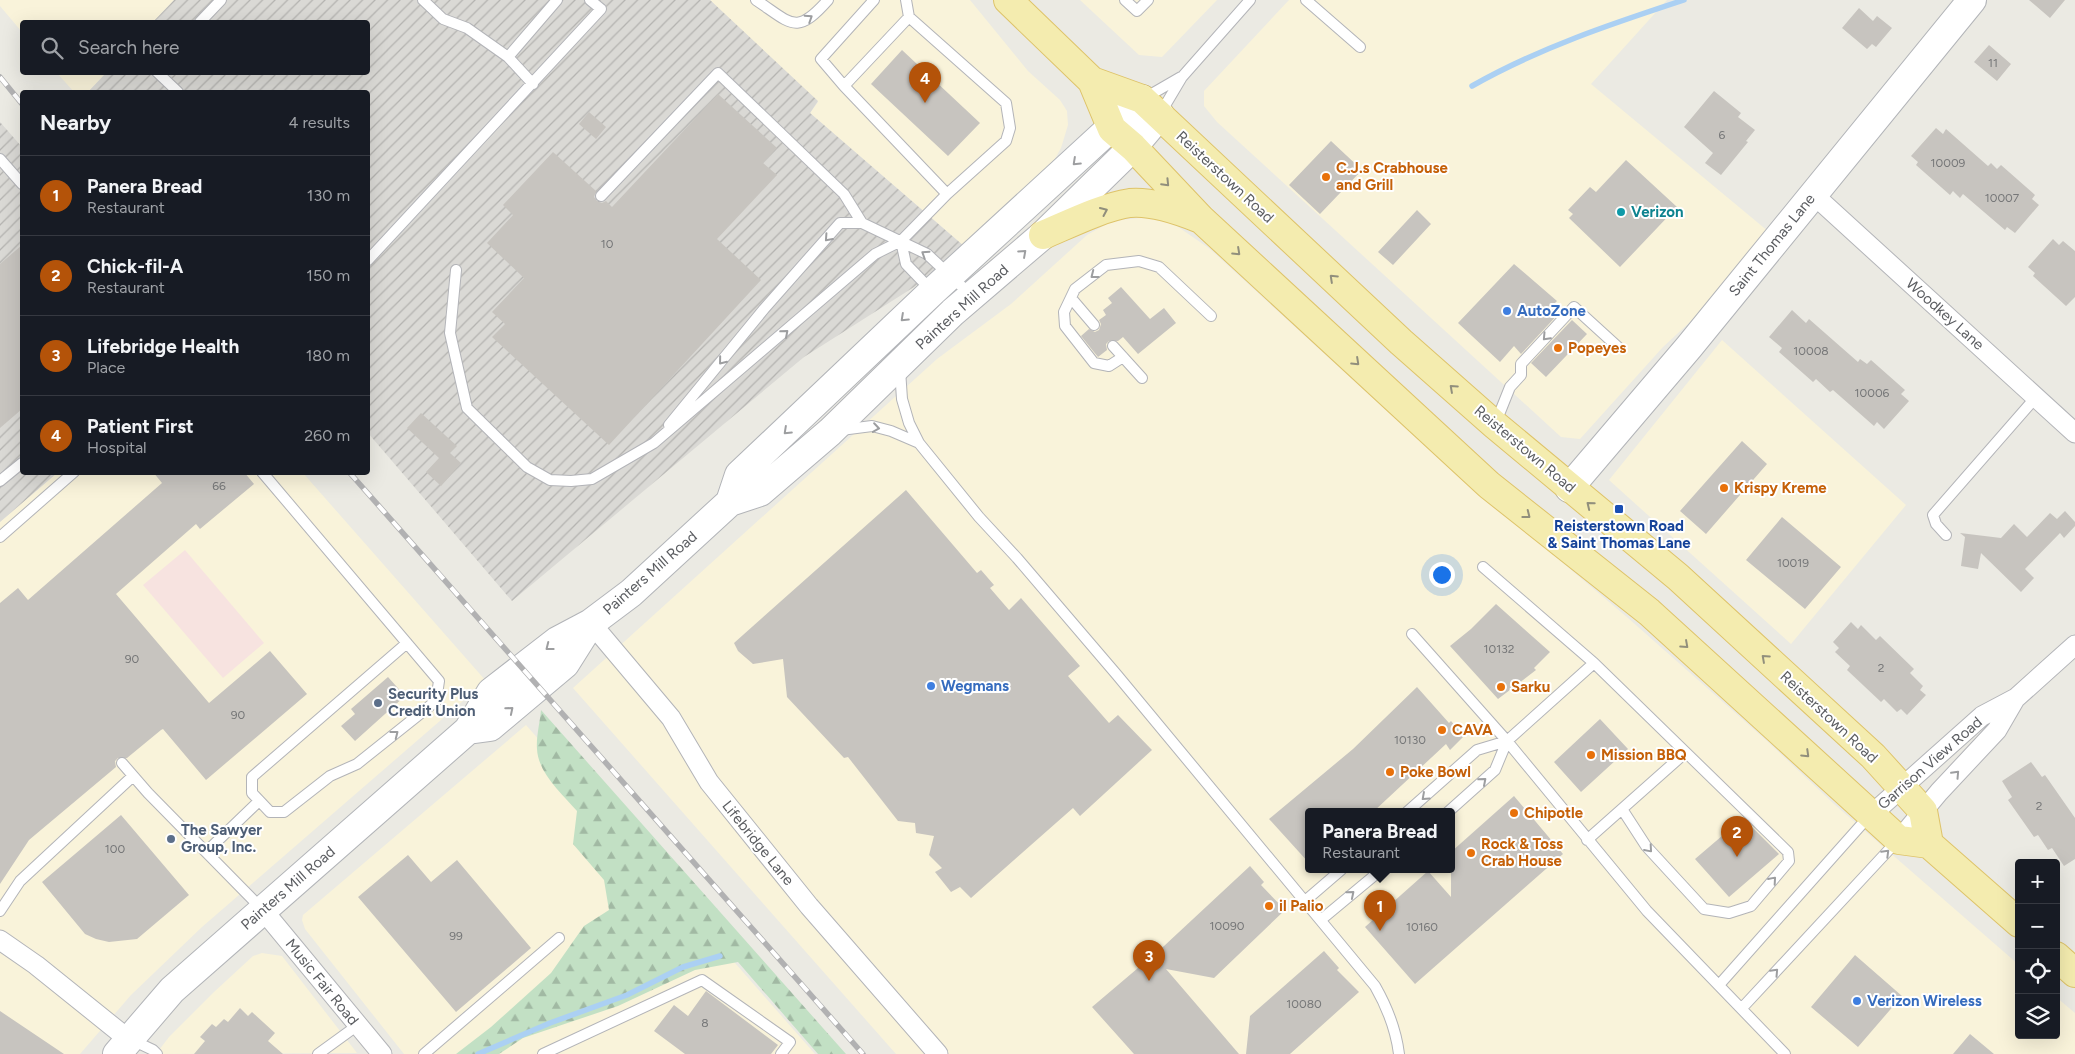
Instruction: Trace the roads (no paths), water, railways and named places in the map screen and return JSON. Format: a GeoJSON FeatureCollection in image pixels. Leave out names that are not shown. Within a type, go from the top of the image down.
{"type":"FeatureCollection","features":[{"type":"Feature","properties":{"kind":"main road","name":"Reisterstown Road"},"geometry":{"type":"LineString","coordinates":[[1008,0],[1092,81],[1151,107],[1401,342],[1569,488],[1678,577],[1873,756],[1923,811]]}},
{"type":"Feature","properties":{"kind":"main road","name":"Saint Thomas Lane"},"geometry":{"type":"LineString","coordinates":[[1569,488],[1814,195],[1972,0]]}},
{"type":"Feature","properties":{"kind":"main road","name":"Reisterstown Road"},"geometry":{"type":"LineString","coordinates":[[1092,81],[1112,129],[1133,147],[1201,219],[1489,485],[1649,612],[1899,840]]}},
{"type":"Feature","properties":{"kind":"main road","name":"Painters Mill Road"},"geometry":{"type":"LineString","coordinates":[[730,502],[739,475],[949,296],[1112,129],[1151,107]]}},
{"type":"Feature","properties":{"kind":"main road","name":"Painters Mill Road"},"geometry":{"type":"LineString","coordinates":[[122,1046],[172,990],[468,730],[491,692],[557,641],[591,623],[631,593],[730,502],[760,492],[830,432],[900,365],[949,296],[1003,271],[1043,235],[1133,147],[1151,107]]}},
{"type":"Feature","properties":{"kind":"main road"},"geometry":{"type":"LineString","coordinates":[[1043,235],[1112,207],[1130,203],[1169,208],[1201,219]]}},
{"type":"Feature","properties":{"kind":"main road"},"geometry":{"type":"LineString","coordinates":[[1923,811],[1929,844]]}},
{"type":"Feature","properties":{"kind":"main road"},"geometry":{"type":"LineString","coordinates":[[1899,840],[1929,844],[2015,919]]}},
{"type":"Feature","properties":{"kind":"main road"},"geometry":{"type":"LineString","coordinates":[[2060,960],[2075,973]]}},
{"type":"Feature","properties":{"kind":"street","name":"Woodkey Lane"},"geometry":{"type":"LineString","coordinates":[[1814,195],[2075,432]]}},
{"type":"Feature","properties":{"kind":"street","name":"Lifebridge Lane"},"geometry":{"type":"LineString","coordinates":[[591,623],[671,718],[709,782],[809,906],[938,1054]]}},
{"type":"Feature","properties":{"kind":"street","name":"Garrison View Road"},"geometry":{"type":"LineString","coordinates":[[1871,815],[1982,716],[2016,698],[2075,645]]}},
{"type":"Feature","properties":{"kind":"street","name":"Garrison View Road"},"geometry":{"type":"LineString","coordinates":[[1899,840],[1997,730],[2016,698]]}},
{"type":"Feature","properties":{"kind":"street","name":"Music Fair Road"},"geometry":{"type":"LineString","coordinates":[[262,910],[382,1054]]}},
{"type":"Feature","properties":{"kind":"street"},"geometry":{"type":"LineString","coordinates":[[0,940],[36,964],[122,1046]]}},
{"type":"Feature","properties":{"kind":"lane"},"geometry":{"type":"LineString","coordinates":[[202,20],[221,0]]}},
{"type":"Feature","properties":{"kind":"lane"},"geometry":{"type":"LineString","coordinates":[[423,0],[443,19],[467,28],[508,57],[533,84]]}},
{"type":"Feature","properties":{"kind":"lane"},"geometry":{"type":"LineString","coordinates":[[508,57],[557,0]]}},
{"type":"Feature","properties":{"kind":"lane"},"geometry":{"type":"LineString","coordinates":[[370,258],[601,9],[590,0]]}},
{"type":"Feature","properties":{"kind":"lane"},"geometry":{"type":"LineString","coordinates":[[756,0],[786,20],[797,24],[808,21],[828,0]]}},
{"type":"Feature","properties":{"kind":"lane"},"geometry":{"type":"LineString","coordinates":[[874,0],[821,59],[844,86],[947,194]]}},
{"type":"Feature","properties":{"kind":"lane"},"geometry":{"type":"LineString","coordinates":[[456,270],[450,333],[467,408],[527,467],[550,480],[592,480],[654,443],[875,254],[902,241],[947,194],[1006,141],[1010,128],[1010,117],[1006,103],[909,17],[906,0]]}},
{"type":"Feature","properties":{"kind":"lane"},"geometry":{"type":"LineString","coordinates":[[1125,0],[1137,11],[1148,0]]}},
{"type":"Feature","properties":{"kind":"lane"},"geometry":{"type":"LineString","coordinates":[[1151,107],[1182,77],[1250,0]]}},
{"type":"Feature","properties":{"kind":"lane"},"geometry":{"type":"LineString","coordinates":[[1306,0],[1360,47]]}},
{"type":"Feature","properties":{"kind":"lane"},"geometry":{"type":"LineString","coordinates":[[844,86],[909,17]]}},
{"type":"Feature","properties":{"kind":"lane"},"geometry":{"type":"LineString","coordinates":[[601,196],[718,73],[844,194],[862,223]]}},
{"type":"Feature","properties":{"kind":"lane"},"geometry":{"type":"LineString","coordinates":[[161,75],[176,90]]}},
{"type":"Feature","properties":{"kind":"lane"},"geometry":{"type":"LineString","coordinates":[[1151,107],[1182,77]]}},
{"type":"Feature","properties":{"kind":"lane"},"geometry":{"type":"LineString","coordinates":[[0,159],[20,182]]}},
{"type":"Feature","properties":{"kind":"lane"},"geometry":{"type":"LineString","coordinates":[[654,443],[764,309],[840,223],[862,223],[927,254],[949,296]]}},
{"type":"Feature","properties":{"kind":"lane"},"geometry":{"type":"LineString","coordinates":[[902,241],[906,264],[949,296]]}},
{"type":"Feature","properties":{"kind":"lane"},"geometry":{"type":"LineString","coordinates":[[1123,358],[1109,366],[1094,363],[1076,343],[1065,326],[1064,312],[1075,289],[1106,265],[1139,261],[1159,266],[1210,316]]}},
{"type":"Feature","properties":{"kind":"lane"},"geometry":{"type":"LineString","coordinates":[[1071,298],[1094,325]]}},
{"type":"Feature","properties":{"kind":"lane"},"geometry":{"type":"LineString","coordinates":[[1495,425],[1510,387],[1521,375],[1521,364],[1574,307],[1619,348]]}},
{"type":"Feature","properties":{"kind":"lane"},"geometry":{"type":"LineString","coordinates":[[1113,346],[1142,378]]}},
{"type":"Feature","properties":{"kind":"lane"},"geometry":{"type":"LineString","coordinates":[[900,365],[902,398],[909,423],[919,443],[979,517],[1050,595],[1322,919],[1375,986],[1386,1005],[1398,1040],[1399,1054]]}},
{"type":"Feature","properties":{"kind":"lane"},"geometry":{"type":"LineString","coordinates":[[1946,535],[1936,524],[1933,515],[2036,397]]}},
{"type":"Feature","properties":{"kind":"lane"},"geometry":{"type":"LineString","coordinates":[[830,432],[872,426],[891,431],[919,443]]}},
{"type":"Feature","properties":{"kind":"lane"},"geometry":{"type":"LineString","coordinates":[[0,482],[20,464]]}},
{"type":"Feature","properties":{"kind":"lane"},"geometry":{"type":"LineString","coordinates":[[0,536],[71,475]]}},
{"type":"Feature","properties":{"kind":"lane"},"geometry":{"type":"LineString","coordinates":[[265,475],[407,643],[439,681],[436,702],[357,764],[330,776],[284,812],[270,812],[252,793],[250,785],[252,777],[407,643]]}},
{"type":"Feature","properties":{"kind":"lane"},"geometry":{"type":"LineString","coordinates":[[1483,567],[1594,662],[1685,753],[1723,786],[1788,852],[1789,861],[1751,906],[1729,913],[1704,909],[1646,846],[1622,809]]}},
{"type":"Feature","properties":{"kind":"lane"},"geometry":{"type":"LineString","coordinates":[[1412,634],[1507,741],[1647,911],[1785,1054]]}},
{"type":"Feature","properties":{"kind":"lane"},"geometry":{"type":"LineString","coordinates":[[1452,808],[1495,770],[1507,741],[1594,662]]}},
{"type":"Feature","properties":{"kind":"lane"},"geometry":{"type":"LineString","coordinates":[[1412,808],[1477,750],[1507,741]]}},
{"type":"Feature","properties":{"kind":"lane"},"geometry":{"type":"LineString","coordinates":[[1587,840],[1685,753]]}},
{"type":"Feature","properties":{"kind":"lane"},"geometry":{"type":"LineString","coordinates":[[122,763],[262,910]]}},
{"type":"Feature","properties":{"kind":"lane"},"geometry":{"type":"LineString","coordinates":[[0,911],[20,881],[133,776]]}},
{"type":"Feature","properties":{"kind":"lane"},"geometry":{"type":"LineString","coordinates":[[206,852],[259,801]]}},
{"type":"Feature","properties":{"kind":"lane"},"geometry":{"type":"LineString","coordinates":[[1719,985],[1871,815]]}},
{"type":"Feature","properties":{"kind":"lane"},"geometry":{"type":"LineString","coordinates":[[1742,1008],[1899,840]]}},
{"type":"Feature","properties":{"kind":"lane"},"geometry":{"type":"LineString","coordinates":[[1305,901],[1338,873]]}},
{"type":"Feature","properties":{"kind":"lane"},"geometry":{"type":"LineString","coordinates":[[1322,919],[1377,873]]}},
{"type":"Feature","properties":{"kind":"lane"},"geometry":{"type":"LineString","coordinates":[[424,1054],[559,938]]}},
{"type":"Feature","properties":{"kind":"lane"},"geometry":{"type":"LineString","coordinates":[[543,1054],[702,980],[790,1042],[782,1054]]}},
{"type":"Feature","properties":{"kind":"lane"},"geometry":{"type":"LineString","coordinates":[[318,1054],[358,1025]]}},
{"type":"Feature","properties":{"kind":"lane"},"geometry":{"type":"LineString","coordinates":[[122,1046],[153,1050],[157,1054]]}},
{"type":"Feature","properties":{"kind":"waterway"},"geometry":{"type":"LineString","coordinates":[[1472,86],[1549,48],[1684,0]]}},
{"type":"Feature","properties":{"kind":"waterway"},"geometry":{"type":"LineString","coordinates":[[478,1054],[550,1023],[627,995],[683,967],[720,956]]}},
{"type":"Feature","properties":{"kind":"railway"},"geometry":{"type":"LineString","coordinates":[[0,77],[20,102]]}},
{"type":"Feature","properties":{"kind":"railway"},"geometry":{"type":"LineString","coordinates":[[352,475],[863,1054]]}},
{"type":"Feature","properties":{"kind":"place","name":"Patient First"},"geometry":{"type":"Point","coordinates":[925,103]}},
{"type":"Feature","properties":{"kind":"place","name":"C.J.s Crabhouse and Grill"},"geometry":{"type":"Point","coordinates":[1326,177]}},
{"type":"Feature","properties":{"kind":"place","name":"Verizon"},"geometry":{"type":"Point","coordinates":[1621,212]}},
{"type":"Feature","properties":{"kind":"place","name":"AutoZone"},"geometry":{"type":"Point","coordinates":[1507,311]}},
{"type":"Feature","properties":{"kind":"place","name":"Popeyes"},"geometry":{"type":"Point","coordinates":[1558,348]}},
{"type":"Feature","properties":{"kind":"place","name":"Krispy Kreme"},"geometry":{"type":"Point","coordinates":[1724,488]}},
{"type":"Feature","properties":{"kind":"place","name":"Reisterstown Road & Saint Thomas Lane"},"geometry":{"type":"Point","coordinates":[1619,509]}},
{"type":"Feature","properties":{"kind":"place","name":"Wegmans"},"geometry":{"type":"Point","coordinates":[931,686]}},
{"type":"Feature","properties":{"kind":"place","name":"Sarku"},"geometry":{"type":"Point","coordinates":[1501,687]}},
{"type":"Feature","properties":{"kind":"place","name":"Security Plus Credit Union"},"geometry":{"type":"Point","coordinates":[378,703]}},
{"type":"Feature","properties":{"kind":"place","name":"CAVA"},"geometry":{"type":"Point","coordinates":[1442,730]}},
{"type":"Feature","properties":{"kind":"place","name":"Mission BBQ"},"geometry":{"type":"Point","coordinates":[1591,755]}},
{"type":"Feature","properties":{"kind":"place","name":"Poke Bowl"},"geometry":{"type":"Point","coordinates":[1390,772]}},
{"type":"Feature","properties":{"kind":"place","name":"Chipotle"},"geometry":{"type":"Point","coordinates":[1514,813]}},
{"type":"Feature","properties":{"kind":"place","name":"The Sawyer Group, Inc."},"geometry":{"type":"Point","coordinates":[171,839]}},
{"type":"Feature","properties":{"kind":"place","name":"Rock & Toss Crab House"},"geometry":{"type":"Point","coordinates":[1471,853]}},
{"type":"Feature","properties":{"kind":"place","name":"Chick-fil-A"},"geometry":{"type":"Point","coordinates":[1737,857]}},
{"type":"Feature","properties":{"kind":"place","name":"il Palio"},"geometry":{"type":"Point","coordinates":[1269,906]}},
{"type":"Feature","properties":{"kind":"place","name":"Panera Bread"},"geometry":{"type":"Point","coordinates":[1380,931]}},
{"type":"Feature","properties":{"kind":"place","name":"Lifebridge Health"},"geometry":{"type":"Point","coordinates":[1149,981]}},
{"type":"Feature","properties":{"kind":"place","name":"Verizon Wireless"},"geometry":{"type":"Point","coordinates":[1857,1001]}}]}
